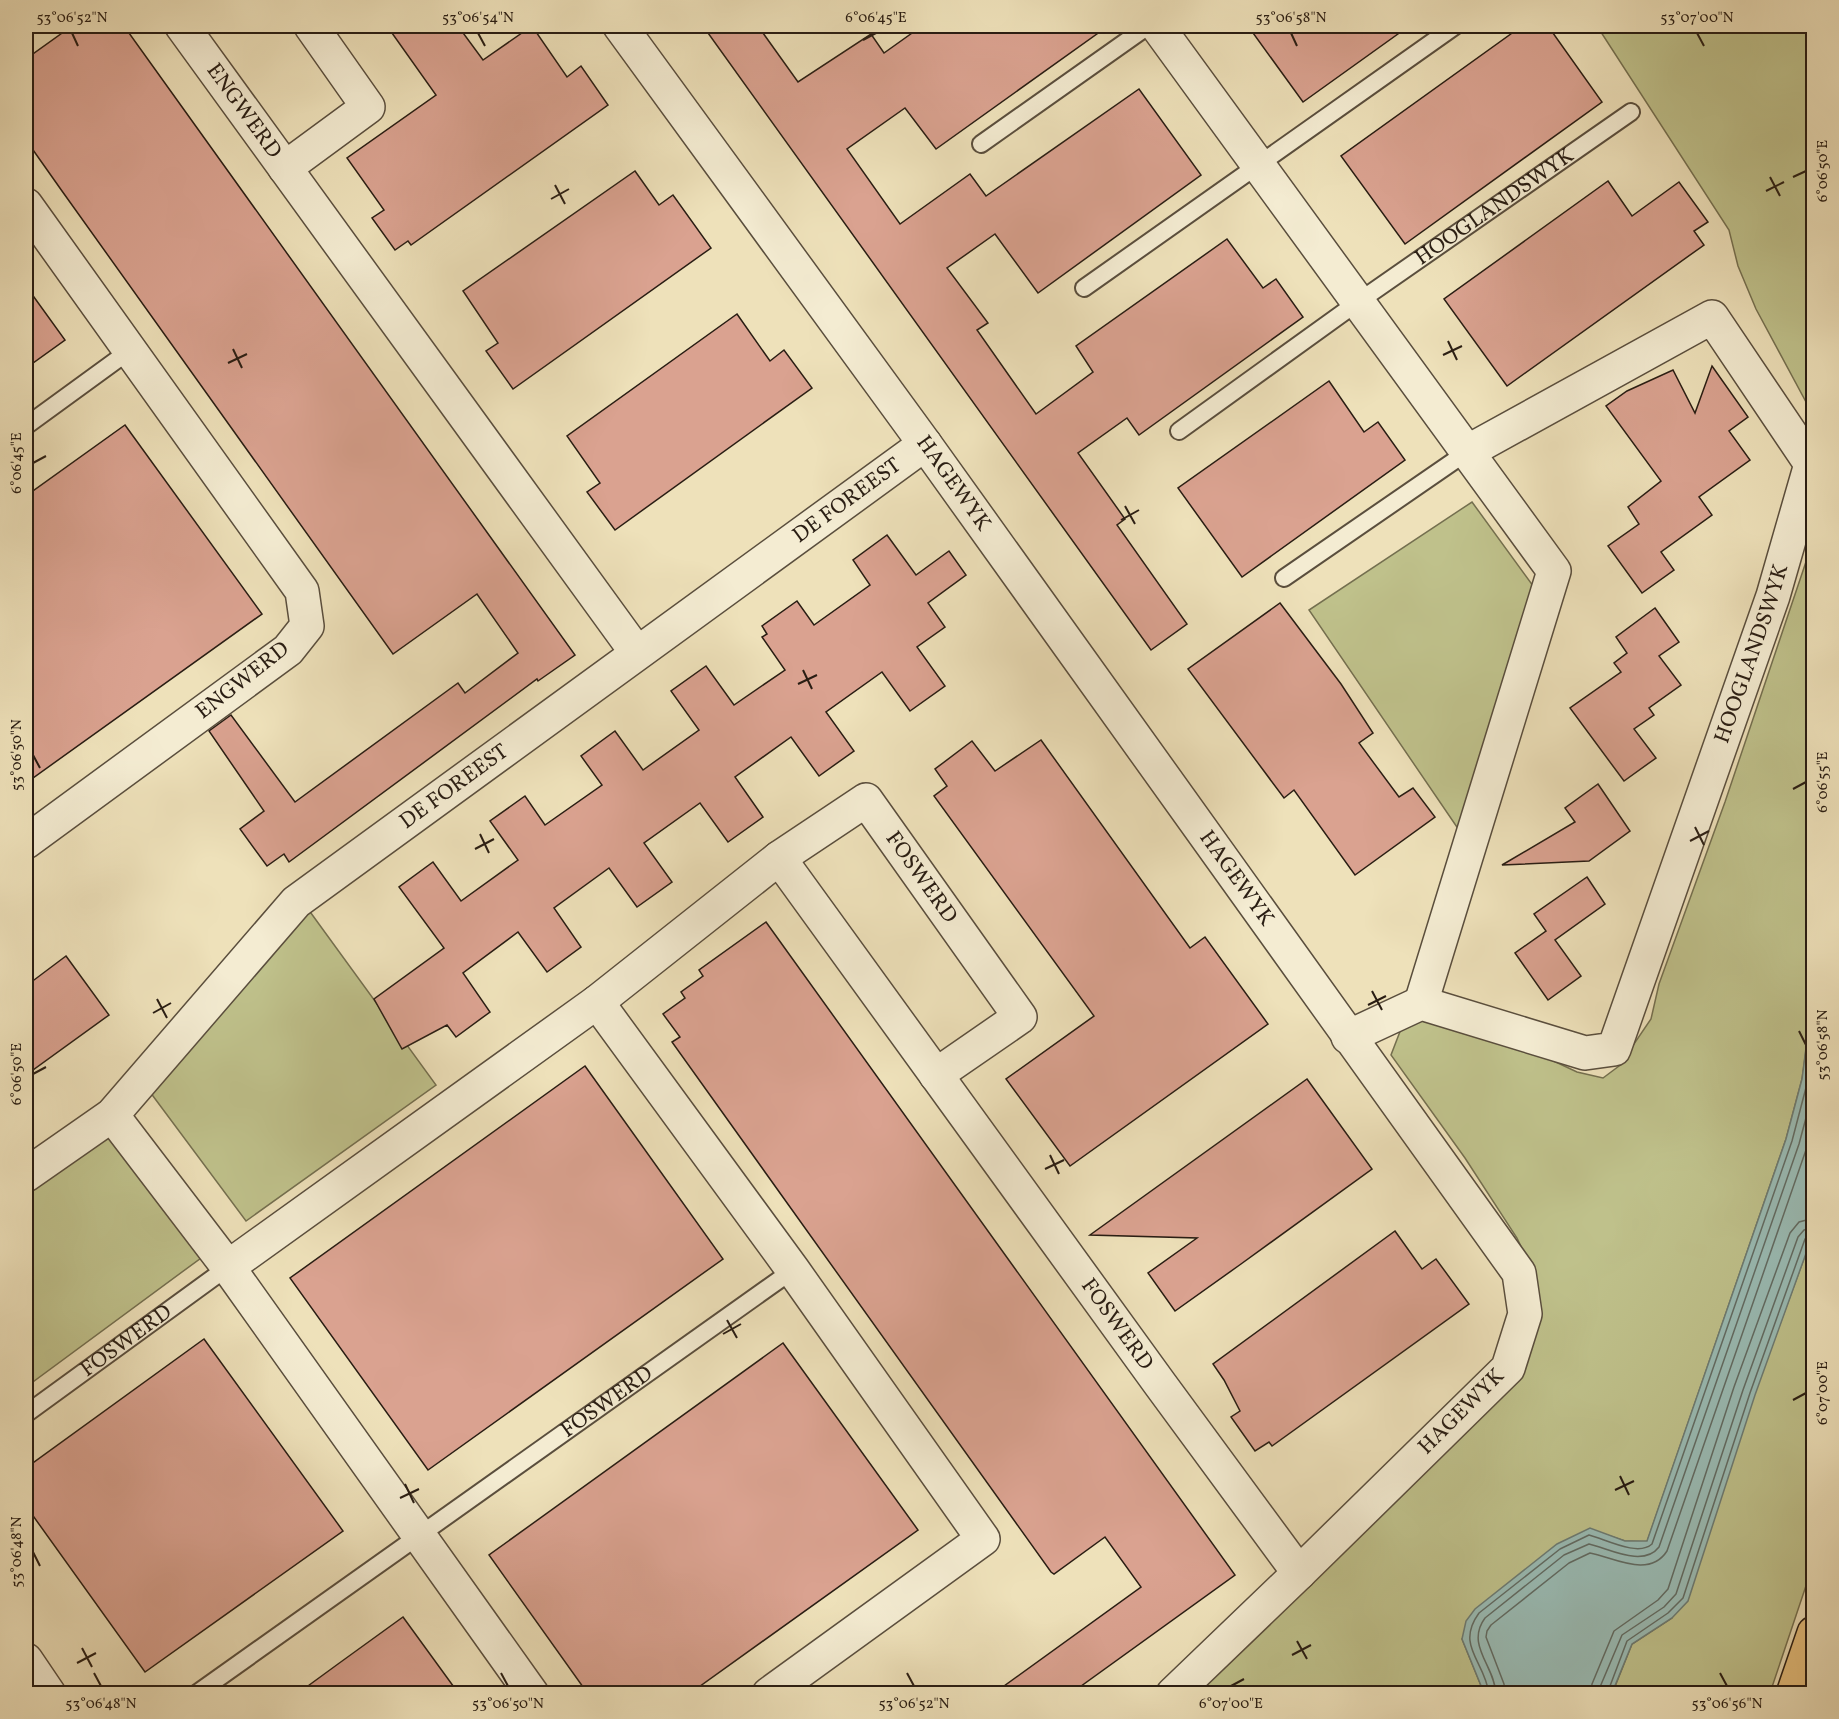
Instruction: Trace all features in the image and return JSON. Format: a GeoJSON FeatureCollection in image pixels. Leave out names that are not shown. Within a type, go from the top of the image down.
{"type":"FeatureCollection","features":[{"type":"Feature","properties":{"kind":"highway"},"geometry":{"type":"LineString","coordinates":[[1793,1694],[1814,1634]]}},
{"type":"Feature","properties":{"kind":"street","name":"ENGWERD"},"geometry":{"type":"LineString","coordinates":[[182,26],[637,653]]}},
{"type":"Feature","properties":{"kind":"street","name":"ENGWERD"},"geometry":{"type":"LineString","coordinates":[[285,168],[368,107],[311,26]]}},
{"type":"Feature","properties":{"kind":"street","name":"HAGEWYK"},"geometry":{"type":"LineString","coordinates":[[620,26],[925,444],[1519,1273],[1525,1314],[1508,1368],[1173,1694]]}},
{"type":"Feature","properties":{"kind":"street"},"geometry":{"type":"LineString","coordinates":[[1157,26],[1554,571],[1421,1003],[1348,1037]]}},
{"type":"Feature","properties":{"kind":"street","name":"ENGWERD"},"geometry":{"type":"LineString","coordinates":[[26,205],[302,591],[307,626],[288,650],[26,842]]}},
{"type":"Feature","properties":{"kind":"street","name":"HOOGLANDSWYK"},"geometry":{"type":"LineString","coordinates":[[1421,1003],[1585,1053],[1614,1049],[1773,596],[1811,464],[1712,316],[1467,453]]}},
{"type":"Feature","properties":{"kind":"street","name":"DE FOREEST"},"geometry":{"type":"LineString","coordinates":[[26,1175],[112,1115],[296,902],[925,444]]}},
{"type":"Feature","properties":{"kind":"street","name":"FOSWERD"},"geometry":{"type":"LineString","coordinates":[[228,1267],[597,1002],[779,858],[866,800],[1020,1017],[936,1075]]}},
{"type":"Feature","properties":{"kind":"street","name":"FOSWERD"},"geometry":{"type":"LineString","coordinates":[[779,858],[1299,1573]]}},
{"type":"Feature","properties":{"kind":"street"},"geometry":{"type":"LineString","coordinates":[[597,1002],[794,1270],[983,1539],[769,1694]]}},
{"type":"Feature","properties":{"kind":"street"},"geometry":{"type":"LineString","coordinates":[[112,1115],[228,1267],[532,1694]]}},
{"type":"Feature","properties":{"kind":"street"},"geometry":{"type":"LineString","coordinates":[[26,1660],[49,1694]]}},
{"type":"Feature","properties":{"kind":"lane"},"geometry":{"type":"LineString","coordinates":[[981,144],[1148,26]]}},
{"type":"Feature","properties":{"kind":"lane"},"geometry":{"type":"LineString","coordinates":[[1084,288],[1455,26]]}},
{"type":"Feature","properties":{"kind":"lane","name":"HOOGLANDSWYK"},"geometry":{"type":"LineString","coordinates":[[1179,431],[1358,302],[1631,112]]}},
{"type":"Feature","properties":{"kind":"lane"},"geometry":{"type":"LineString","coordinates":[[26,426],[129,351]]}},
{"type":"Feature","properties":{"kind":"lane","name":"HOOGLANDSWYK"},"geometry":{"type":"LineString","coordinates":[[1284,578],[1467,453]]}},
{"type":"Feature","properties":{"kind":"lane","name":"FOSWERD"},"geometry":{"type":"LineString","coordinates":[[26,1414],[228,1267]]}},
{"type":"Feature","properties":{"kind":"lane","name":"FOSWERD"},"geometry":{"type":"LineString","coordinates":[[196,1694],[794,1270]]}},
{"type":"Feature","properties":{"kind":"green space"},"geometry":{"type":"Polygon","coordinates":[[[1597,26],[1795,26],[1813,35],[1813,415],[1756,309],[1738,266],[1729,230],[1597,26]]]}},
{"type":"Feature","properties":{"kind":"green space"},"geometry":{"type":"Polygon","coordinates":[[[1472,502],[1555,616],[1476,855],[1309,610],[1472,502]]]}},
{"type":"Feature","properties":{"kind":"green space"},"geometry":{"type":"Polygon","coordinates":[[[1813,541],[1814,993],[1802,1079],[1786,1139],[1647,1542],[1625,1541],[1589,1529],[1462,1639],[1484,1693],[1179,1694],[1521,1364],[1531,1268],[1517,1238],[1465,1158],[1391,1055],[1401,1029],[1410,1022],[1434,1020],[1479,1026],[1577,1072],[1603,1078],[1619,1066],[1651,1019],[1659,984],[1725,802],[1813,541]]]}},
{"type":"Feature","properties":{"kind":"green space"},"geometry":{"type":"Polygon","coordinates":[[[308,909],[436,1085],[246,1221],[150,1092],[308,909]]]}},
{"type":"Feature","properties":{"kind":"green space"},"geometry":{"type":"Polygon","coordinates":[[[110,1136],[201,1258],[26,1387],[26,1194],[110,1136]]]}},
{"type":"Feature","properties":{"kind":"green space"},"geometry":{"type":"Polygon","coordinates":[[[1813,1234],[1813,1565],[1770,1693],[1612,1694],[1632,1644],[1672,1618],[1813,1234]]]}},
{"type":"Feature","properties":{"kind":"water"},"geometry":{"type":"Polygon","coordinates":[[[1813,993],[1813,1234],[1755,1395],[1688,1601],[1672,1618],[1632,1644],[1612,1693],[1484,1693],[1462,1639],[1466,1621],[1475,1609],[1557,1544],[1590,1528],[1625,1541],[1647,1541],[1786,1139],[1802,1079],[1813,993]]]}},
{"type":"Feature","properties":{"kind":"building"},"geometry":{"type":"Polygon","coordinates":[[[72,26],[124,26],[575,655],[538,681],[537,679],[289,862],[284,854],[267,866],[240,829],[264,811],[209,731],[231,715],[295,802],[458,683],[465,693],[518,653],[477,594],[393,654],[62,191],[26,140],[26,59],[72,26]]]}},
{"type":"Feature","properties":{"kind":"building"},"geometry":{"type":"Polygon","coordinates":[[[387,26],[458,26],[483,60],[532,26],[567,77],[581,66],[608,105],[411,245],[408,241],[395,250],[372,218],[384,210],[347,158],[436,95],[387,26]]]}},
{"type":"Feature","properties":{"kind":"building"},"geometry":{"type":"Polygon","coordinates":[[[703,26],[758,26],[798,82],[871,34],[884,53],[922,26],[1108,26],[936,149],[905,108],[847,149],[900,224],[970,174],[986,196],[1139,89],[1201,175],[1038,293],[995,234],[947,268],[988,323],[977,330],[1036,414],[1093,372],[1076,346],[1227,239],[1263,288],[1276,279],[1303,317],[1139,435],[1127,418],[1078,453],[1125,519],[1117,525],[1187,624],[1151,650],[703,26]]]}},
{"type":"Feature","properties":{"kind":"building"},"geometry":{"type":"Polygon","coordinates":[[[1248,26],[1409,26],[1303,102],[1248,26]]]}},
{"type":"Feature","properties":{"kind":"building"},"geometry":{"type":"Polygon","coordinates":[[[1522,26],[1548,26],[1602,102],[1405,244],[1341,156],[1522,26]]]}},
{"type":"Feature","properties":{"kind":"building"},"geometry":{"type":"Polygon","coordinates":[[[635,171],[659,205],[673,195],[711,248],[513,389],[486,351],[498,343],[463,291],[635,171]]]}},
{"type":"Feature","properties":{"kind":"building"},"geometry":{"type":"Polygon","coordinates":[[[1608,181],[1632,216],[1679,182],[1708,222],[1694,231],[1704,245],[1507,386],[1444,299],[1608,181]]]}},
{"type":"Feature","properties":{"kind":"building"},"geometry":{"type":"Polygon","coordinates":[[[26,286],[65,340],[26,368],[26,286]]]}},
{"type":"Feature","properties":{"kind":"building"},"geometry":{"type":"Polygon","coordinates":[[[737,314],[770,361],[784,350],[812,388],[615,530],[587,492],[600,483],[567,436],[737,314]]]}},
{"type":"Feature","properties":{"kind":"building"},"geometry":{"type":"Polygon","coordinates":[[[1712,366],[1748,417],[1729,431],[1750,460],[1699,497],[1712,515],[1661,552],[1674,570],[1642,593],[1608,546],[1639,524],[1628,507],[1661,481],[1606,406],[1627,391],[1673,370],[1695,413],[1712,366]]]}},
{"type":"Feature","properties":{"kind":"building"},"geometry":{"type":"Polygon","coordinates":[[[1329,381],[1364,432],[1378,422],[1405,460],[1242,577],[1178,488],[1329,381]]]}},
{"type":"Feature","properties":{"kind":"building"},"geometry":{"type":"Polygon","coordinates":[[[125,425],[262,614],[26,783],[26,496],[125,425]]]}},
{"type":"Feature","properties":{"kind":"building"},"geometry":{"type":"Polygon","coordinates":[[[887,535],[916,575],[949,551],[966,575],[928,603],[945,627],[917,647],[945,686],[910,711],[882,672],[826,712],[854,751],[819,776],[791,737],[735,777],[763,817],[728,842],[700,803],[644,843],[672,882],[637,907],[609,868],[554,908],[581,947],[547,972],[518,932],[463,973],[490,1012],[456,1037],[447,1025],[402,1049],[374,999],[444,948],[399,887],[433,862],[461,901],[518,860],[490,821],[525,796],[545,825],[602,785],[581,756],[615,731],[643,770],[699,730],[671,691],[706,666],[734,705],[785,670],[762,637],[767,634],[762,626],[797,601],[814,625],[870,585],[853,560],[887,535]]]}},
{"type":"Feature","properties":{"kind":"building"},"geometry":{"type":"Polygon","coordinates":[[[1280,603],[1341,684],[1373,733],[1359,743],[1399,797],[1413,788],[1435,817],[1355,875],[1294,790],[1284,798],[1188,669],[1280,603]]]}},
{"type":"Feature","properties":{"kind":"building"},"geometry":{"type":"Polygon","coordinates":[[[1655,608],[1679,642],[1659,656],[1681,685],[1649,708],[1654,715],[1634,729],[1656,758],[1624,781],[1570,708],[1621,672],[1614,663],[1627,653],[1616,637],[1655,608]]]}},
{"type":"Feature","properties":{"kind":"building"},"geometry":{"type":"Polygon","coordinates":[[[1041,740],[1190,948],[1205,937],[1268,1024],[1070,1166],[1006,1079],[1094,1016],[934,796],[947,786],[935,769],[972,741],[995,771],[1041,740]]]}},
{"type":"Feature","properties":{"kind":"building"},"geometry":{"type":"Polygon","coordinates":[[[1598,784],[1630,831],[1589,861],[1502,865],[1575,822],[1565,808],[1598,784]]]}},
{"type":"Feature","properties":{"kind":"building"},"geometry":{"type":"Polygon","coordinates":[[[1587,877],[1605,904],[1555,940],[1581,976],[1548,1000],[1515,953],[1546,931],[1534,914],[1587,877]]]}},
{"type":"Feature","properties":{"kind":"building"},"geometry":{"type":"Polygon","coordinates":[[[766,922],[1235,1575],[1070,1694],[993,1694],[1141,1587],[1105,1537],[1054,1574],[1051,1572],[672,1042],[680,1037],[663,1014],[685,998],[681,992],[703,976],[699,970],[766,922]]]}},
{"type":"Feature","properties":{"kind":"building"},"geometry":{"type":"Polygon","coordinates":[[[66,956],[109,1015],[26,1075],[26,986],[66,956]]]}},
{"type":"Feature","properties":{"kind":"building"},"geometry":{"type":"Polygon","coordinates":[[[585,1066],[723,1259],[428,1470],[290,1278],[585,1066]]]}},
{"type":"Feature","properties":{"kind":"building"},"geometry":{"type":"Polygon","coordinates":[[[1307,1079],[1372,1169],[1241,1264],[1175,1311],[1148,1273],[1197,1238],[1090,1235],[1307,1079]]]}},
{"type":"Feature","properties":{"kind":"building"},"geometry":{"type":"Polygon","coordinates":[[[1395,1231],[1422,1269],[1436,1259],[1469,1304],[1272,1446],[1269,1442],[1255,1451],[1231,1417],[1240,1411],[1213,1364],[1395,1231]]]}},
{"type":"Feature","properties":{"kind":"building"},"geometry":{"type":"Polygon","coordinates":[[[204,1339],[343,1531],[145,1672],[26,1506],[26,1468],[204,1339]]]}},
{"type":"Feature","properties":{"kind":"building"},"geometry":{"type":"Polygon","coordinates":[[[783,1343],[918,1530],[689,1694],[588,1694],[489,1555],[783,1343]]]}},
{"type":"Feature","properties":{"kind":"building"},"geometry":{"type":"Polygon","coordinates":[[[403,1617],[459,1694],[297,1694],[338,1664],[403,1617]]]}}]}
